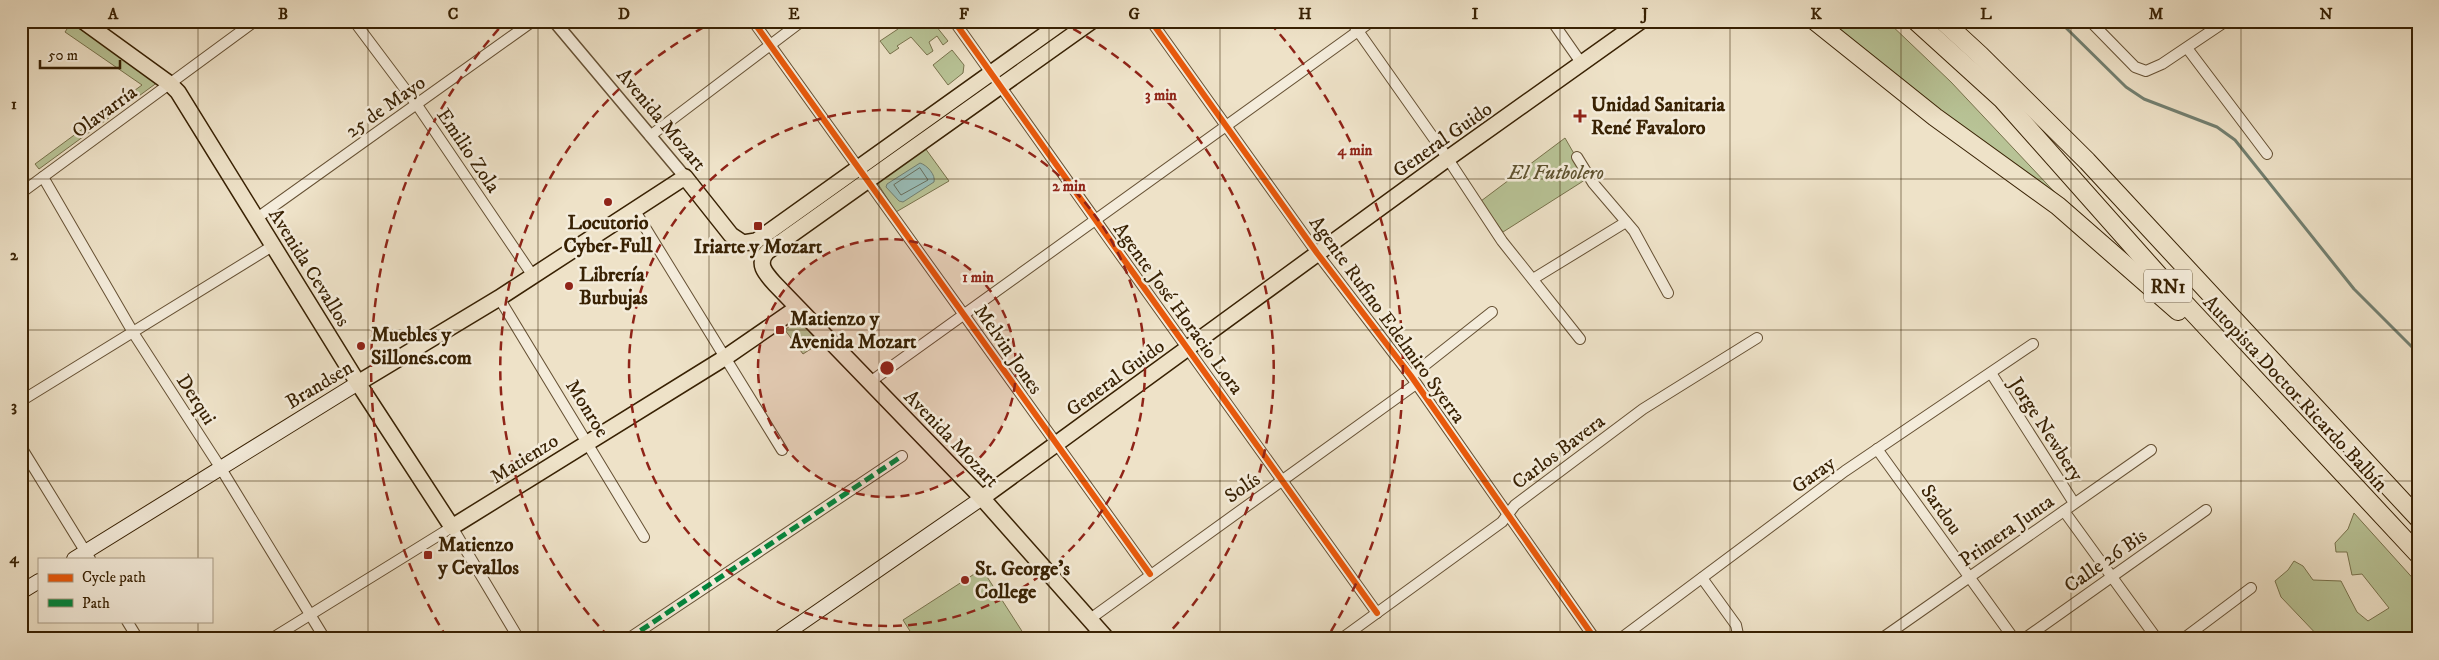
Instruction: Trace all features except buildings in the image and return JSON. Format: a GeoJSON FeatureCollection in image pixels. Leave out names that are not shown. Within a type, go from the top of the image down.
{"type":"FeatureCollection","features":[{"type":"Feature","properties":{"kind":"highway"},"geometry":{"type":"LineString","coordinates":[[1815,21],[1935,117],[2058,206],[2250,375]]}},
{"type":"Feature","properties":{"kind":"highway","name":"Autopista Doctor Ricardo Balbín"},"geometry":{"type":"LineString","coordinates":[[1916,21],[2002,99],[2250,375],[2418,554]]}},
{"type":"Feature","properties":{"kind":"highway","name":"Autopista Doctor Ricardo Balbín"},"geometry":{"type":"LineString","coordinates":[[1943,21],[1980,54],[2087,161],[2418,518]]}},
{"type":"Feature","properties":{"kind":"highway"},"geometry":{"type":"LineString","coordinates":[[1953,21],[1980,54]]}},
{"type":"Feature","properties":{"kind":"main road","name":"Avenida Cevallos"},"geometry":{"type":"LineString","coordinates":[[83,21],[170,84],[178,92],[358,383],[452,527]]}},
{"type":"Feature","properties":{"kind":"main road"},"geometry":{"type":"LineString","coordinates":[[859,168],[1064,21]]}},
{"type":"Feature","properties":{"kind":"main road"},"geometry":{"type":"LineString","coordinates":[[869,181],[1092,21]]}},
{"type":"Feature","properties":{"kind":"main road","name":"General Guido"},"geometry":{"type":"LineString","coordinates":[[778,639],[982,498],[1447,159],[1642,21]]}},
{"type":"Feature","properties":{"kind":"main road","name":"Avenida Mozart"},"geometry":{"type":"LineString","coordinates":[[685,177],[714,216],[739,241],[748,243],[756,241],[859,168]]}},
{"type":"Feature","properties":{"kind":"main road","name":"Brandsen"},"geometry":{"type":"LineString","coordinates":[[83,556],[220,467],[499,298],[685,177]]}},
{"type":"Feature","properties":{"kind":"main road","name":"Avenida Mozart"},"geometry":{"type":"LineString","coordinates":[[869,181],[767,252],[762,260],[763,270],[797,308],[982,498],[1107,639]]}},
{"type":"Feature","properties":{"kind":"main road","name":"Matienzo"},"geometry":{"type":"LineString","coordinates":[[452,527],[726,357],[797,308]]}},
{"type":"Feature","properties":{"kind":"main road"},"geometry":{"type":"LineString","coordinates":[[21,592],[38,582]]}},
{"type":"Feature","properties":{"kind":"street","name":"Olavarría"},"geometry":{"type":"LineString","coordinates":[[21,193],[255,21]]}},
{"type":"Feature","properties":{"kind":"street","name":"Emilio Zola"},"geometry":{"type":"LineString","coordinates":[[354,21],[417,105],[533,276]]}},
{"type":"Feature","properties":{"kind":"street","name":"25 de Mayo"},"geometry":{"type":"LineString","coordinates":[[256,218],[533,21]]}},
{"type":"Feature","properties":{"kind":"street","name":"Avenida Mozart"},"geometry":{"type":"LineString","coordinates":[[554,21],[685,177]]}},
{"type":"Feature","properties":{"kind":"street","name":"Melvin Jones"},"geometry":{"type":"LineString","coordinates":[[753,21],[1150,574]]}},
{"type":"Feature","properties":{"kind":"street"},"geometry":{"type":"LineString","coordinates":[[650,136],[802,21]]}},
{"type":"Feature","properties":{"kind":"street","name":"Agente José Horacio Lora"},"geometry":{"type":"LineString","coordinates":[[954,21],[1095,220],[1190,348],[1377,613]]}},
{"type":"Feature","properties":{"kind":"street","name":"Agente Rufino Edelmiro Syerra"},"geometry":{"type":"LineString","coordinates":[[1151,21],[1228,125],[1317,253],[1414,380],[1595,639]]}},
{"type":"Feature","properties":{"kind":"street"},"geometry":{"type":"LineString","coordinates":[[1351,21],[1502,241],[1534,279],[1580,340]]}},
{"type":"Feature","properties":{"kind":"street"},"geometry":{"type":"LineString","coordinates":[[870,382],[1372,21]]}},
{"type":"Feature","properties":{"kind":"street"},"geometry":{"type":"LineString","coordinates":[[1552,21],[1582,64]]}},
{"type":"Feature","properties":{"kind":"street"},"geometry":{"type":"LineString","coordinates":[[2090,21],[2135,67],[2146,71],[2162,64],[2226,21]]}},
{"type":"Feature","properties":{"kind":"street"},"geometry":{"type":"LineString","coordinates":[[2187,48],[2267,154]]}},
{"type":"Feature","properties":{"kind":"street"},"geometry":{"type":"LineString","coordinates":[[1577,157],[1593,183],[1641,240],[1668,293]]}},
{"type":"Feature","properties":{"kind":"street","name":"Derqui"},"geometry":{"type":"LineString","coordinates":[[43,177],[134,334],[220,467],[325,639]]}},
{"type":"Feature","properties":{"kind":"street"},"geometry":{"type":"LineString","coordinates":[[635,211],[782,450]]}},
{"type":"Feature","properties":{"kind":"street"},"geometry":{"type":"LineString","coordinates":[[1534,279],[1626,222]]}},
{"type":"Feature","properties":{"kind":"street"},"geometry":{"type":"LineString","coordinates":[[21,401],[134,334],[274,245]]}},
{"type":"Feature","properties":{"kind":"street","name":"Monroe"},"geometry":{"type":"LineString","coordinates":[[499,298],[588,441],[644,537]]}},
{"type":"Feature","properties":{"kind":"street","name":"Solís"},"geometry":{"type":"LineString","coordinates":[[1090,619],[1282,480],[1414,380],[1492,312]]}},
{"type":"Feature","properties":{"kind":"street","name":"Carlos Bavera"},"geometry":{"type":"LineString","coordinates":[[1341,639],[1502,522],[1515,504],[1643,409],[1757,338]]}},
{"type":"Feature","properties":{"kind":"street","name":"Garay"},"geometry":{"type":"LineString","coordinates":[[1620,639],[1878,449],[2033,344]]}},
{"type":"Feature","properties":{"kind":"street","name":"Jorge Newbery"},"geometry":{"type":"LineString","coordinates":[[1991,373],[2074,503]]}},
{"type":"Feature","properties":{"kind":"street"},"geometry":{"type":"LineString","coordinates":[[21,448],[83,556]]}},
{"type":"Feature","properties":{"kind":"street","name":"Sardou"},"geometry":{"type":"LineString","coordinates":[[1878,449],[2014,639]]}},
{"type":"Feature","properties":{"kind":"street","name":"Primera Junta"},"geometry":{"type":"LineString","coordinates":[[1881,639],[2150,450]]}},
{"type":"Feature","properties":{"kind":"street"},"geometry":{"type":"LineString","coordinates":[[628,639],[902,456]]}},
{"type":"Feature","properties":{"kind":"street","name":"Calle 26 Bis"},"geometry":{"type":"LineString","coordinates":[[2024,639],[2206,510]]}},
{"type":"Feature","properties":{"kind":"street","name":"Jorge Newbery"},"geometry":{"type":"LineString","coordinates":[[2064,511],[2157,639]]}},
{"type":"Feature","properties":{"kind":"street","name":"Matienzo"},"geometry":{"type":"LineString","coordinates":[[271,639],[452,527]]}},
{"type":"Feature","properties":{"kind":"street","name":"Avenida Cevallos"},"geometry":{"type":"LineString","coordinates":[[452,527],[519,639]]}},
{"type":"Feature","properties":{"kind":"street"},"geometry":{"type":"LineString","coordinates":[[1702,578],[1736,625],[1739,639]]}},
{"type":"Feature","properties":{"kind":"street"},"geometry":{"type":"LineString","coordinates":[[2183,639],[2251,588]]}},
{"type":"Feature","properties":{"kind":"street"},"geometry":{"type":"LineString","coordinates":[[128,622],[138,639]]}},
{"type":"Feature","properties":{"kind":"green space"},"geometry":{"type":"Polygon","coordinates":[[[900,21],[932,21],[948,41],[943,45],[937,36],[929,42],[933,51],[927,55],[911,37],[897,46],[899,48],[890,54],[880,41],[898,29],[895,25],[900,21]]]}},
{"type":"Feature","properties":{"kind":"green space"},"geometry":{"type":"Polygon","coordinates":[[[1822,21],[1887,21],[1951,82],[2062,200],[1864,57],[1822,21]]]}},
{"type":"Feature","properties":{"kind":"green space"},"geometry":{"type":"Polygon","coordinates":[[[71,23],[158,82],[39,169],[35,164],[142,85],[65,32],[71,23]]]}},
{"type":"Feature","properties":{"kind":"green space"},"geometry":{"type":"Polygon","coordinates":[[[952,50],[964,65],[963,73],[948,85],[933,65],[952,50]]]}},
{"type":"Feature","properties":{"kind":"green space","name":"El Futbolero"},"geometry":{"type":"Polygon","coordinates":[[[1565,138],[1588,178],[1503,232],[1481,201],[1565,138]]]}},
{"type":"Feature","properties":{"kind":"green space"},"geometry":{"type":"Polygon","coordinates":[[[925,148],[949,181],[896,212],[878,184],[880,179],[925,148]]]}},
{"type":"Feature","properties":{"kind":"green space"},"geometry":{"type":"Polygon","coordinates":[[[798,323],[804,326],[820,343],[803,354],[785,330],[792,324],[798,323]]]}},
{"type":"Feature","properties":{"kind":"green space"},"geometry":{"type":"Polygon","coordinates":[[[2354,513],[2418,584],[2418,639],[2321,639],[2281,597],[2275,581],[2288,570],[2294,561],[2303,566],[2313,580],[2341,581],[2357,612],[2368,621],[2389,608],[2362,574],[2352,575],[2347,552],[2336,552],[2335,543],[2348,529],[2354,513]]]}},
{"type":"Feature","properties":{"kind":"green space"},"geometry":{"type":"Polygon","coordinates":[[[982,569],[1027,639],[915,639],[903,620],[982,569]]]}},
{"type":"Feature","properties":{"kind":"water"},"geometry":{"type":"Polygon","coordinates":[[[920,163],[934,176],[934,182],[903,202],[899,201],[886,187],[887,184],[920,163]]]}},
{"type":"Feature","properties":{"kind":"waterway"},"geometry":{"type":"LineString","coordinates":[[2059,21],[2126,87],[2144,99],[2217,127],[2235,140],[2354,289],[2418,353]]}},
{"type":"Feature","properties":{"kind":"marked path"},"geometry":{"type":"LineString","coordinates":[[628,639],[902,456]]}},
{"type":"Feature","properties":{"kind":"cycle path"},"geometry":{"type":"LineString","coordinates":[[753,21],[1150,574]]}},
{"type":"Feature","properties":{"kind":"cycle path"},"geometry":{"type":"LineString","coordinates":[[954,21],[1377,613]]}},
{"type":"Feature","properties":{"kind":"cycle path"},"geometry":{"type":"LineString","coordinates":[[1151,21],[1317,253],[1411,376],[1595,639]]}},
{"type":"Feature","properties":{"kind":"place","name":"Unidad Sanitaria René Favaloro"},"geometry":{"type":"Point","coordinates":[1580,116]}},
{"type":"Feature","properties":{"kind":"place","name":"Locutorio Cyber-Full"},"geometry":{"type":"Point","coordinates":[608,202]}},
{"type":"Feature","properties":{"kind":"place","name":"Iriarte y Mozart"},"geometry":{"type":"Point","coordinates":[758,226]}},
{"type":"Feature","properties":{"kind":"place","name":"Librería Burbujas"},"geometry":{"type":"Point","coordinates":[569,286]}},
{"type":"Feature","properties":{"kind":"place","name":"Matienzo y Avenida Mozart"},"geometry":{"type":"Point","coordinates":[780,330]}},
{"type":"Feature","properties":{"kind":"place","name":"Muebles y Sillones.com"},"geometry":{"type":"Point","coordinates":[361,346]}},
{"type":"Feature","properties":{"kind":"place","name":"Matienzo y Cevallos"},"geometry":{"type":"Point","coordinates":[428,555]}},
{"type":"Feature","properties":{"kind":"place","name":"St. George's College"},"geometry":{"type":"Point","coordinates":[965,580]}}]}
